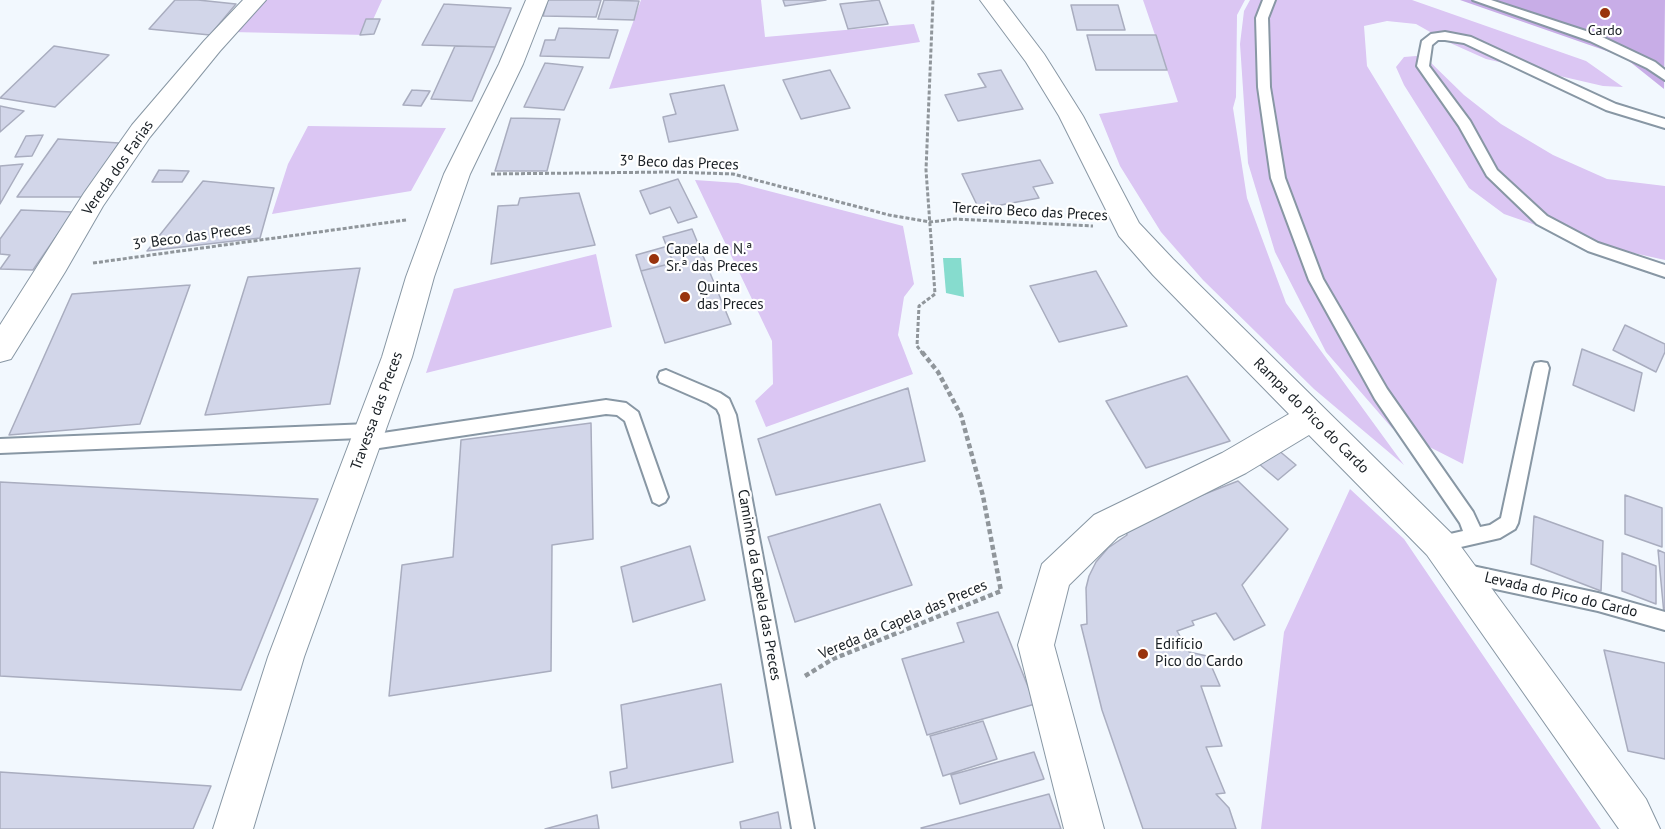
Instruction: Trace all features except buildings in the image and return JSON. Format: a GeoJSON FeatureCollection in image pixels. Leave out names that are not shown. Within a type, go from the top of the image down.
{"type":"FeatureCollection","features":[{"type":"Feature","properties":{"kind":"street","name":"Vereda dos Farias"},"geometry":{"type":"LineString","coordinates":[[0,350],[52,270],[93,200],[141,131],[212,46],[255,0]]}},
{"type":"Feature","properties":{"kind":"street","name":"Travessa das Preces"},"geometry":{"type":"LineString","coordinates":[[233,829],[286,657],[397,357],[420,277],[442,215],[458,174],[511,64],[537,0]]}},
{"type":"Feature","properties":{"kind":"street","name":"Rampa do Pico do Cardo"},"geometry":{"type":"LineString","coordinates":[[991,0],[1036,59],[1071,116],[1129,229],[1162,267],[1448,558],[1632,813],[1640,829]]}},
{"type":"Feature","properties":{"kind":"street"},"geometry":{"type":"LineString","coordinates":[[1084,829],[1036,645],[1054,576],[1106,526],[1234,464],[1311,417]]}},
{"type":"Feature","properties":{"kind":"lane"},"geometry":{"type":"LineString","coordinates":[[1269,0],[1262,18],[1264,87],[1276,167],[1316,280],[1382,394],[1467,518],[1474,535]]}},
{"type":"Feature","properties":{"kind":"lane"},"geometry":{"type":"LineString","coordinates":[[1479,0],[1594,38],[1651,65],[1665,76]]}},
{"type":"Feature","properties":{"kind":"lane"},"geometry":{"type":"LineString","coordinates":[[1665,124],[1611,107],[1467,40],[1445,36],[1435,37],[1426,44],[1423,66],[1465,124],[1492,173],[1542,220],[1593,247],[1665,271]]}},
{"type":"Feature","properties":{"kind":"lane"},"geometry":{"type":"LineString","coordinates":[[1448,558],[1474,535],[1494,531],[1509,523],[1541,368]]}},
{"type":"Feature","properties":{"kind":"lane","name":"Caminho da Capela das Preces"},"geometry":{"type":"LineString","coordinates":[[666,377],[714,398],[723,404],[728,415],[803,829]]}},
{"type":"Feature","properties":{"kind":"lane"},"geometry":{"type":"LineString","coordinates":[[0,446],[367,437],[606,407],[620,408],[632,417],[659,497]]}},
{"type":"Feature","properties":{"kind":"lane","name":"Levada do Pico do Cardo"},"geometry":{"type":"LineString","coordinates":[[1448,558],[1665,621]]}},
{"type":"Feature","properties":{"kind":"path","name":"Vereda da Capela das Preces"},"geometry":{"type":"LineString","coordinates":[[778,692],[833,659],[1001,591],[983,496],[961,414],[938,372],[917,346],[919,306],[935,294],[926,170],[933,0]]}},
{"type":"Feature","properties":{"kind":"path","name":"3º Beco das Preces"},"geometry":{"type":"LineString","coordinates":[[458,174],[670,172],[733,174],[889,215],[930,222]]}},
{"type":"Feature","properties":{"kind":"path","name":"3º Beco das Preces"},"geometry":{"type":"LineString","coordinates":[[52,270],[442,215]]}},
{"type":"Feature","properties":{"kind":"path","name":"Terceiro Beco das Preces"},"geometry":{"type":"LineString","coordinates":[[930,222],[955,219],[1129,229]]}},
{"type":"Feature","properties":{"kind":"shaded area"},"geometry":{"type":"Polygon","coordinates":[[[263,0],[382,0],[366,35],[232,32],[263,0]]]}},
{"type":"Feature","properties":{"kind":"shaded area"},"geometry":{"type":"Polygon","coordinates":[[[641,0],[761,0],[765,37],[914,24],[920,42],[609,89],[641,0]]]}},
{"type":"Feature","properties":{"kind":"shaded area"},"geometry":{"type":"Polygon","coordinates":[[[1143,0],[1245,0],[1237,15],[1236,97],[1233,108],[1247,198],[1286,303],[1404,465],[1314,389],[1203,280],[1161,232],[1120,166],[1099,114],[1178,102],[1143,0]]]}},
{"type":"Feature","properties":{"kind":"shaded area"},"geometry":{"type":"Polygon","coordinates":[[[1250,0],[1412,0],[1586,61],[1623,87],[1603,86],[1486,59],[1416,24],[1387,21],[1364,26],[1367,66],[1497,279],[1463,464],[1392,428],[1326,352],[1275,252],[1248,163],[1240,44],[1244,11],[1250,0]]]}},
{"type":"Feature","properties":{"kind":"shaded area"},"geometry":{"type":"Polygon","coordinates":[[[1460,0],[1665,0],[1664,89],[1624,57],[1460,0]]]}},
{"type":"Feature","properties":{"kind":"shaded area"},"geometry":{"type":"Polygon","coordinates":[[[1404,57],[1426,58],[1464,95],[1501,124],[1553,155],[1607,179],[1665,186],[1665,260],[1584,242],[1504,214],[1469,188],[1404,85],[1396,67],[1404,57]]]}},
{"type":"Feature","properties":{"kind":"shaded area"},"geometry":{"type":"Polygon","coordinates":[[[308,126],[446,128],[411,191],[272,214],[288,164],[308,126]]]}},
{"type":"Feature","properties":{"kind":"shaded area"},"geometry":{"type":"Polygon","coordinates":[[[695,180],[738,183],[903,226],[914,284],[904,297],[898,335],[913,374],[766,427],[755,401],[773,384],[772,341],[695,180]]]}},
{"type":"Feature","properties":{"kind":"shaded area"},"geometry":{"type":"Polygon","coordinates":[[[596,254],[612,327],[426,373],[454,289],[596,254]]]}},
{"type":"Feature","properties":{"kind":"shaded area"},"geometry":{"type":"Polygon","coordinates":[[[943,258],[961,258],[964,297],[946,293],[943,258]]]}},
{"type":"Feature","properties":{"kind":"shaded area"},"geometry":{"type":"Polygon","coordinates":[[[1350,489],[1404,539],[1601,829],[1261,829],[1284,632],[1350,489]]]}},
{"type":"Feature","properties":{"kind":"place","name":"Cardo"},"geometry":{"type":"Point","coordinates":[1605,13]}},
{"type":"Feature","properties":{"kind":"place","name":"Capela de N.ª Sr.ª das Preces"},"geometry":{"type":"Point","coordinates":[654,259]}},
{"type":"Feature","properties":{"kind":"place","name":"Quinta das Preces"},"geometry":{"type":"Point","coordinates":[685,297]}},
{"type":"Feature","properties":{"kind":"place","name":"Edifício Pico do Cardo"},"geometry":{"type":"Point","coordinates":[1143,654]}}]}
